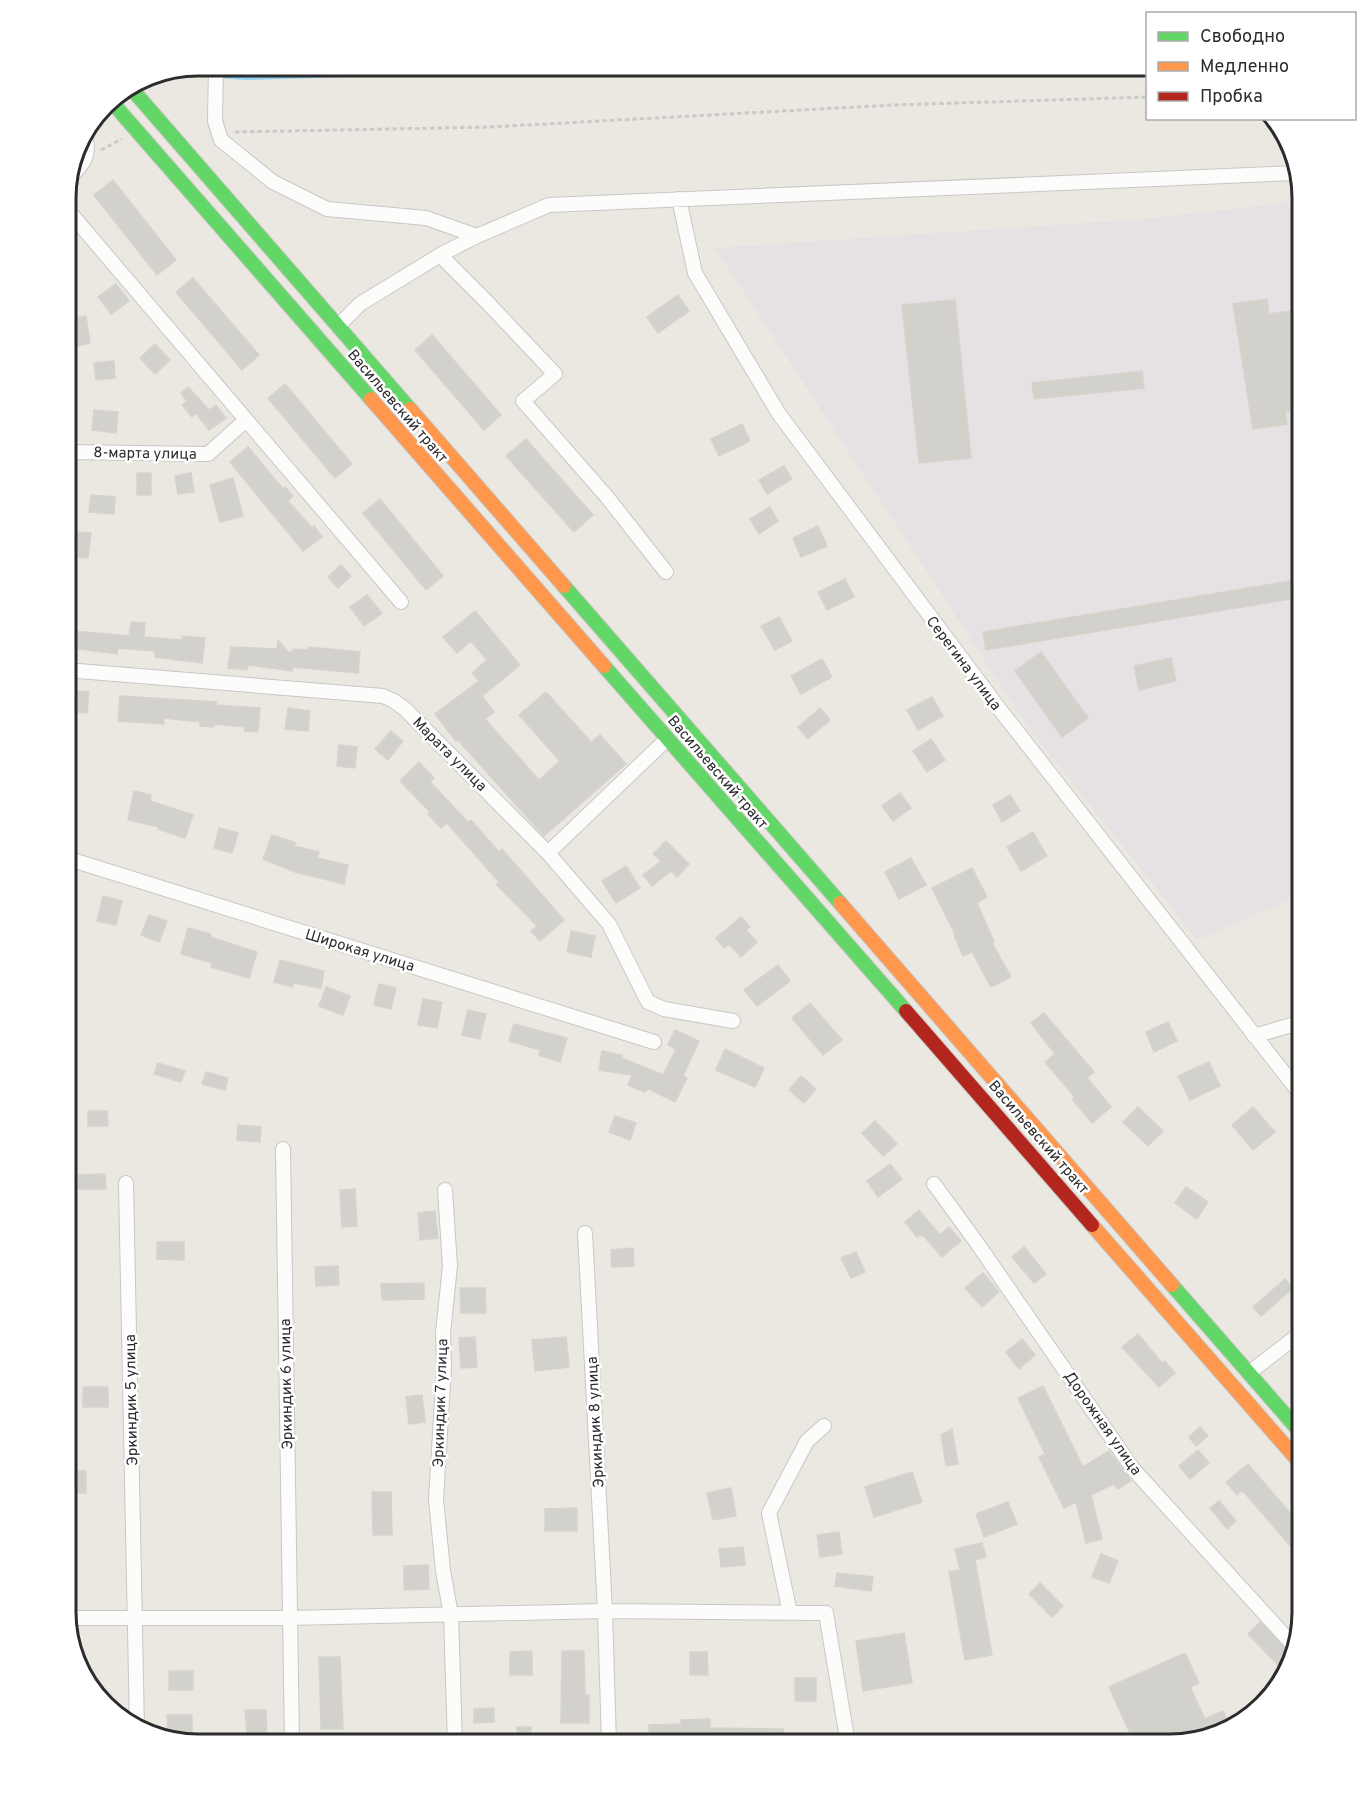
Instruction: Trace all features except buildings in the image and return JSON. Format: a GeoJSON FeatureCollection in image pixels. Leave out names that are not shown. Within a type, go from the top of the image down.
{"type":"FeatureCollection","features":[{"type":"Feature","properties":{"kind":"main road","name":"Васильевский тракт"},"geometry":{"type":"LineString","coordinates":[[136,94],[1292,1422]]}},
{"type":"Feature","properties":{"kind":"main road","name":"Васильевский тракт"},"geometry":{"type":"LineString","coordinates":[[117,108],[1292,1453]]}},
{"type":"Feature","properties":{"kind":"street"},"geometry":{"type":"LineString","coordinates":[[216,77],[217,126],[220,140],[273,182],[327,209],[426,218],[477,236]]}},
{"type":"Feature","properties":{"kind":"street"},"geometry":{"type":"LineString","coordinates":[[81,166],[87,150]]}},
{"type":"Feature","properties":{"kind":"street"},"geometry":{"type":"LineString","coordinates":[[338,326],[360,304],[440,255],[477,236],[549,205],[1289,173]]}},
{"type":"Feature","properties":{"kind":"street","name":"Серегина улица"},"geometry":{"type":"LineString","coordinates":[[679,199],[695,273],[779,414],[1008,720],[1292,1084]]}},
{"type":"Feature","properties":{"kind":"street"},"geometry":{"type":"LineString","coordinates":[[77,221],[401,602]]}},
{"type":"Feature","properties":{"kind":"street"},"geometry":{"type":"LineString","coordinates":[[440,255],[555,374],[523,401],[607,497],[666,572]]}},
{"type":"Feature","properties":{"kind":"street","name":"8-марта улица"},"geometry":{"type":"LineString","coordinates":[[77,452],[208,454],[246,420]]}},
{"type":"Feature","properties":{"kind":"street","name":"Марата улица"},"geometry":{"type":"LineString","coordinates":[[77,671],[383,696],[394,700],[548,853],[609,924],[648,1002],[671,1011],[733,1021]]}},
{"type":"Feature","properties":{"kind":"street"},"geometry":{"type":"LineString","coordinates":[[548,853],[667,739]]}},
{"type":"Feature","properties":{"kind":"street","name":"Широкая улица"},"geometry":{"type":"LineString","coordinates":[[77,861],[654,1042]]}},
{"type":"Feature","properties":{"kind":"street"},"geometry":{"type":"LineString","coordinates":[[1254,1036],[1292,1025]]}},
{"type":"Feature","properties":{"kind":"street","name":"Эркиндик 6 улица"},"geometry":{"type":"LineString","coordinates":[[283,1149],[292,1734]]}},
{"type":"Feature","properties":{"kind":"street","name":"Эркиндик 5 улица"},"geometry":{"type":"LineString","coordinates":[[126,1183],[137,1717]]}},
{"type":"Feature","properties":{"kind":"street","name":"Дорожная улица"},"geometry":{"type":"LineString","coordinates":[[934,1184],[977,1242],[1133,1469],[1288,1639]]}},
{"type":"Feature","properties":{"kind":"street","name":"Эркиндик 7 улица"},"geometry":{"type":"LineString","coordinates":[[445,1190],[450,1266],[443,1333],[444,1368],[436,1499],[443,1571],[452,1615],[455,1734]]}},
{"type":"Feature","properties":{"kind":"street","name":"Эркиндик 8 улица"},"geometry":{"type":"LineString","coordinates":[[585,1233],[605,1611],[609,1734]]}},
{"type":"Feature","properties":{"kind":"street"},"geometry":{"type":"LineString","coordinates":[[1249,1373],[1292,1340]]}},
{"type":"Feature","properties":{"kind":"street"},"geometry":{"type":"LineString","coordinates":[[790,1613],[769,1513],[807,1441],[824,1426]]}},
{"type":"Feature","properties":{"kind":"street"},"geometry":{"type":"LineString","coordinates":[[77,1618],[290,1618],[605,1611],[826,1613],[846,1734]]}},
{"type":"Feature","properties":{"kind":"path"},"geometry":{"type":"LineString","coordinates":[[217,126],[490,127],[893,105],[1146,97]]}},
{"type":"Feature","properties":{"kind":"shaded area"},"geometry":{"type":"Polygon","coordinates":[[[1292,202],[1292,899],[1197,940],[1029,728],[715,248],[1143,219],[1292,202]]]}},
{"type":"Feature","properties":{"kind":"traffic: fast"},"geometry":{"type":"LineString","coordinates":[[136,94],[410,409]]}},
{"type":"Feature","properties":{"kind":"traffic: fast"},"geometry":{"type":"LineString","coordinates":[[117,108],[371,399]]}},
{"type":"Feature","properties":{"kind":"traffic: fast"},"geometry":{"type":"LineString","coordinates":[[564,586],[840,903]]}},
{"type":"Feature","properties":{"kind":"traffic: fast"},"geometry":{"type":"LineString","coordinates":[[604,666],[906,1011]]}},
{"type":"Feature","properties":{"kind":"traffic: fast"},"geometry":{"type":"LineString","coordinates":[[1172,1285],[1292,1423]]}},
{"type":"Feature","properties":{"kind":"traffic: slow"},"geometry":{"type":"LineString","coordinates":[[371,399],[604,666]]}},
{"type":"Feature","properties":{"kind":"traffic: slow"},"geometry":{"type":"LineString","coordinates":[[410,409],[564,586]]}},
{"type":"Feature","properties":{"kind":"traffic: slow"},"geometry":{"type":"LineString","coordinates":[[840,903],[1172,1285]]}},
{"type":"Feature","properties":{"kind":"traffic: slow"},"geometry":{"type":"LineString","coordinates":[[1092,1225],[1292,1454]]}},
{"type":"Feature","properties":{"kind":"traffic: jam"},"geometry":{"type":"LineString","coordinates":[[906,1011],[1092,1225]]}}]}
